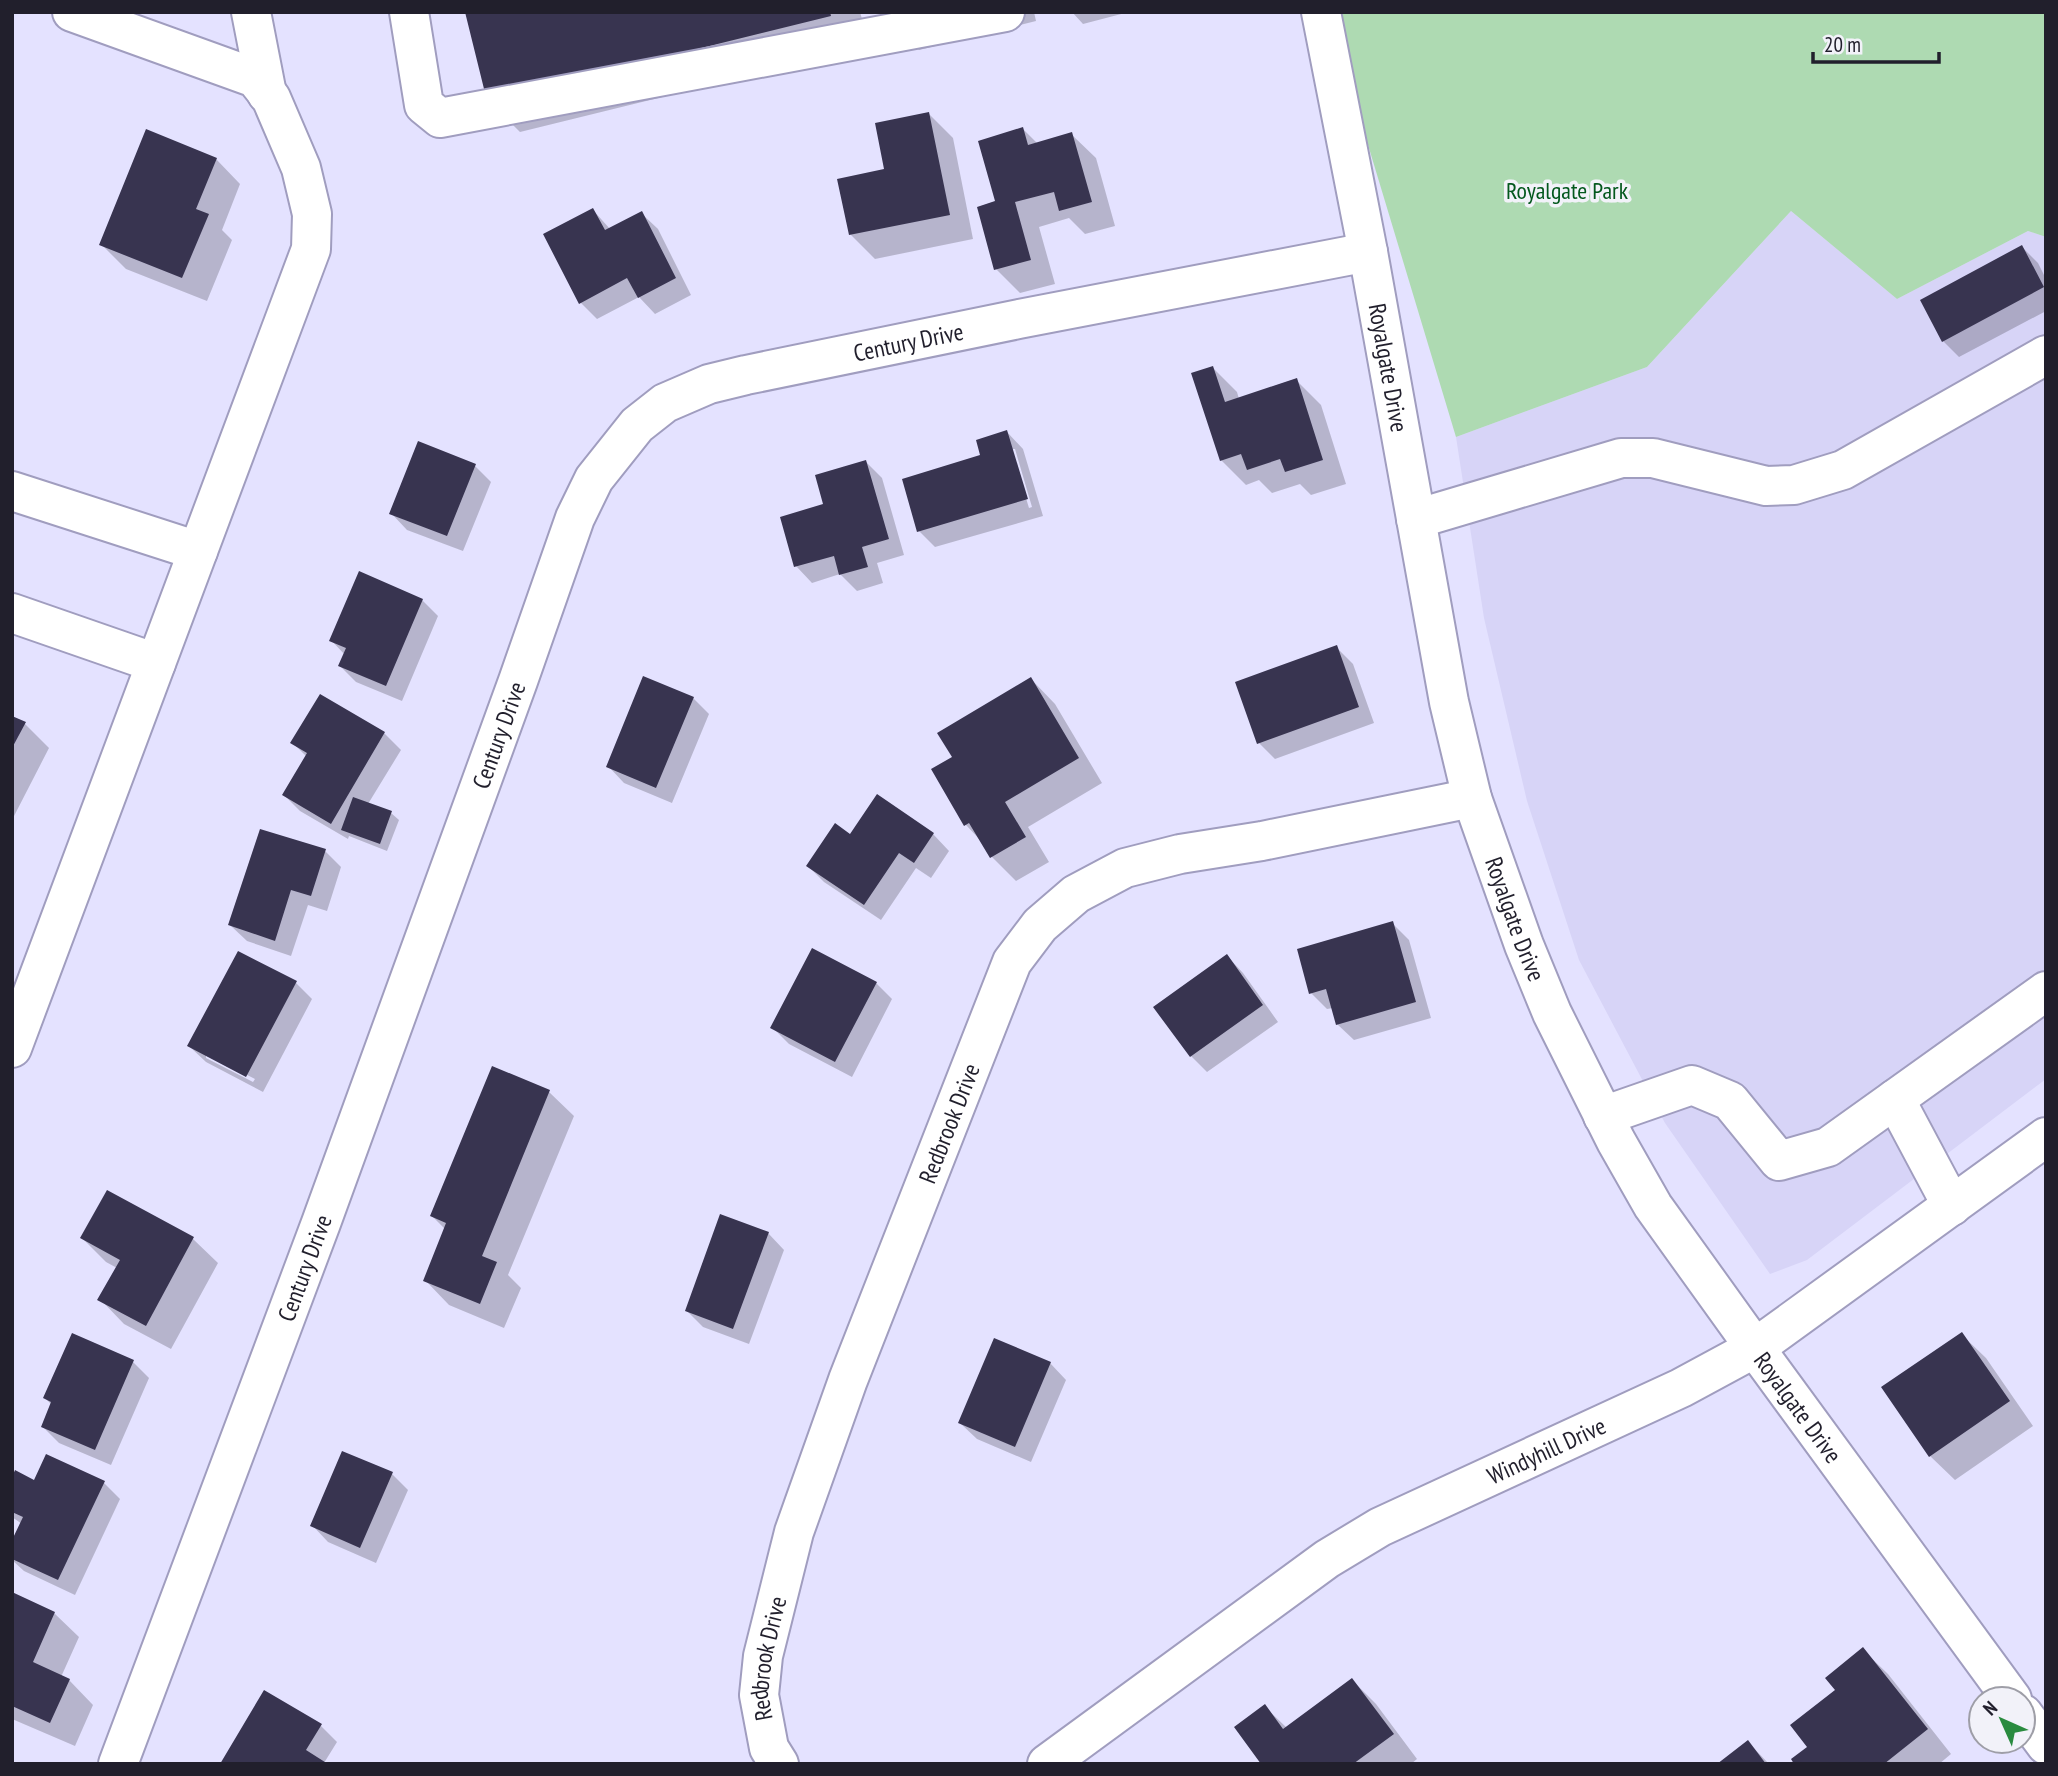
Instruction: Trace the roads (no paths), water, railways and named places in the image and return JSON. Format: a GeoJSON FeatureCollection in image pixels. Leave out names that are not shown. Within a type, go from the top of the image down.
{"type":"FeatureCollection","features":[{"type":"Feature","properties":{"kind":"street"},"geometry":{"type":"LineString","coordinates":[[12,1048],[311,249],[312,214],[301,169],[267,94],[255,78],[72,12]]}},
{"type":"Feature","properties":{"kind":"street"},"geometry":{"type":"LineString","coordinates":[[251,12],[267,94]]}},
{"type":"Feature","properties":{"kind":"street"},"geometry":{"type":"LineString","coordinates":[[409,12],[424,105],[440,118],[861,25],[1005,12]]}},
{"type":"Feature","properties":{"kind":"street","name":"Royalgate Drive"},"geometry":{"type":"LineString","coordinates":[[1321,12],[1368,252],[1449,702],[1472,798],[1524,945],[1603,1116],[1653,1206],[2002,1685]]}},
{"type":"Feature","properties":{"kind":"street","name":"Century Drive"},"geometry":{"type":"LineString","coordinates":[[118,1764],[321,1223],[575,518],[594,479],[637,425],[665,403],[709,384],[746,375],[1019,318],[1368,252]]}},
{"type":"Feature","properties":{"kind":"street"},"geometry":{"type":"LineString","coordinates":[[1416,519],[1621,458],[1653,458],[1766,486],[1794,485],[1843,470],[2046,355]]}},
{"type":"Feature","properties":{"kind":"street"},"geometry":{"type":"LineString","coordinates":[[12,491],[198,551]]}},
{"type":"Feature","properties":{"kind":"street"},"geometry":{"type":"LineString","coordinates":[[12,613],[156,663]]}},
{"type":"Feature","properties":{"kind":"street","name":"Redbrook Drive"},"geometry":{"type":"LineString","coordinates":[[779,1764],[769,1748],[759,1695],[762,1656],[794,1532],[848,1380],[1012,962],[1040,925],[1076,894],[1125,868],[1180,854],[1262,841],[1472,798]]}},
{"type":"Feature","properties":{"kind":"street"},"geometry":{"type":"LineString","coordinates":[[1603,1116],[1692,1085],[1730,1101],[1779,1161],[1828,1147],[2046,991]]}},
{"type":"Feature","properties":{"kind":"street"},"geometry":{"type":"LineString","coordinates":[[1895,1099],[1952,1206]]}},
{"type":"Feature","properties":{"kind":"street","name":"Windyhill Drive"},"geometry":{"type":"LineString","coordinates":[[1047,1764],[1327,1559],[1380,1527],[1681,1388],[1755,1348],[2046,1137]]}},
{"type":"Feature","properties":{"kind":"park label","name":"Royalgate Park"},"geometry":{"type":"Point","coordinates":[1567,190]}}]}
